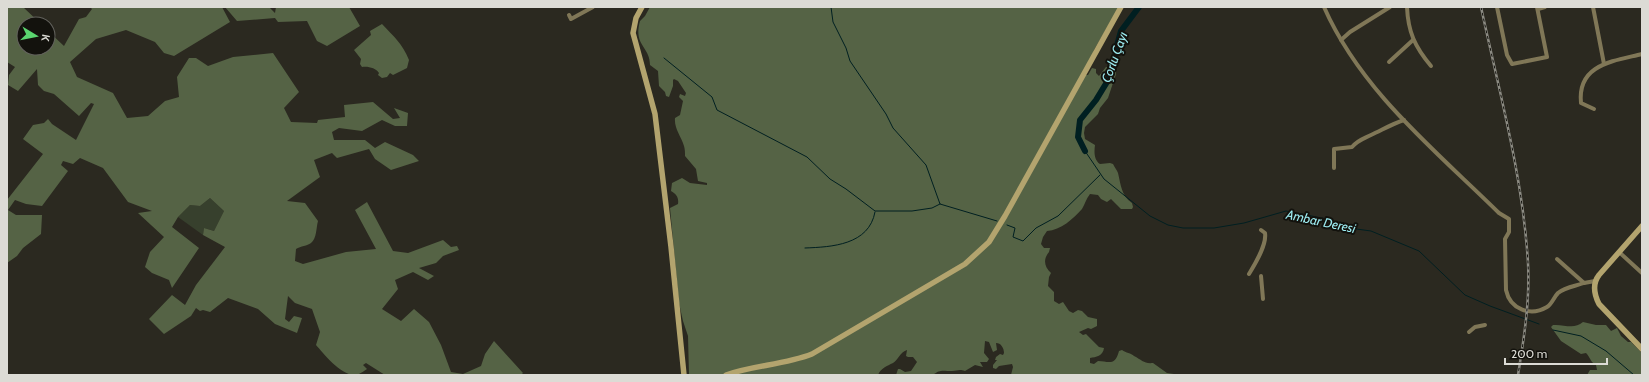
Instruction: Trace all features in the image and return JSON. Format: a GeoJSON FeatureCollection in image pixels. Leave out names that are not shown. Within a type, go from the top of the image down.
{"type":"FeatureCollection","features":[{"type":"Feature","properties":{"kind":"street"},"geometry":{"type":"LineString","coordinates":[[568,15],[571,19],[593,7]]}},
{"type":"Feature","properties":{"kind":"street"},"geometry":{"type":"LineString","coordinates":[[642,7],[636,18],[633,33],[655,114],[671,247],[684,375]]}},
{"type":"Feature","properties":{"kind":"street"},"geometry":{"type":"LineString","coordinates":[[726,375],[736,371],[798,360],[826,347],[965,264],[989,242],[1006,216],[1121,7]]}},
{"type":"Feature","properties":{"kind":"street"},"geometry":{"type":"LineString","coordinates":[[1324,7],[1341,40],[1364,75],[1391,108],[1499,213],[1509,219],[1509,232],[1505,240],[1506,290],[1507,296],[1514,305],[1519,310],[1534,312],[1546,308],[1552,303],[1558,293],[1584,283],[1595,281]]}},
{"type":"Feature","properties":{"kind":"street"},"geometry":{"type":"LineString","coordinates":[[1341,40],[1350,32],[1390,7]]}},
{"type":"Feature","properties":{"kind":"street"},"geometry":{"type":"LineString","coordinates":[[1407,7],[1407,18],[1414,40],[1421,53],[1431,66]]}},
{"type":"Feature","properties":{"kind":"street"},"geometry":{"type":"LineString","coordinates":[[1497,7],[1507,56],[1512,64],[1547,57],[1538,8],[1545,7]]}},
{"type":"Feature","properties":{"kind":"street"},"geometry":{"type":"LineString","coordinates":[[1593,7],[1604,64]]}},
{"type":"Feature","properties":{"kind":"street"},"geometry":{"type":"LineString","coordinates":[[1390,62],[1414,40]]}},
{"type":"Feature","properties":{"kind":"street"},"geometry":{"type":"LineString","coordinates":[[1594,109],[1581,103],[1580,95],[1583,83],[1592,69],[1604,64],[1642,54]]}},
{"type":"Feature","properties":{"kind":"street"},"geometry":{"type":"LineString","coordinates":[[1334,168],[1334,149],[1352,147],[1357,141],[1370,136],[1386,126],[1404,120]]}},
{"type":"Feature","properties":{"kind":"street"},"geometry":{"type":"LineString","coordinates":[[1642,226],[1599,274],[1595,281],[1595,294],[1599,304],[1642,349]]}},
{"type":"Feature","properties":{"kind":"street"},"geometry":{"type":"LineString","coordinates":[[1249,274],[1259,256],[1266,237],[1265,233],[1261,230]]}},
{"type":"Feature","properties":{"kind":"street"},"geometry":{"type":"LineString","coordinates":[[1619,252],[1642,273]]}},
{"type":"Feature","properties":{"kind":"street"},"geometry":{"type":"LineString","coordinates":[[1557,260],[1584,283]]}},
{"type":"Feature","properties":{"kind":"street"},"geometry":{"type":"LineString","coordinates":[[1261,276],[1263,299]]}},
{"type":"Feature","properties":{"kind":"street"},"geometry":{"type":"LineString","coordinates":[[1469,332],[1475,327],[1486,325]]}},
{"type":"Feature","properties":{"kind":"green space"},"geometry":{"type":"Polygon","coordinates":[[[7,7],[23,7],[33,16],[16,16],[16,56],[56,56],[56,38],[64,46],[79,19],[86,17],[92,9],[90,7],[222,7],[230,22],[174,56],[164,53],[155,42],[126,30],[96,39],[70,62],[77,77],[113,93],[127,118],[148,116],[165,101],[179,97],[177,77],[189,58],[196,58],[208,66],[233,57],[273,53],[299,92],[284,108],[291,122],[317,123],[318,120],[345,117],[344,105],[373,102],[393,119],[400,118],[394,108],[408,113],[407,126],[395,126],[382,120],[362,131],[339,128],[332,132],[334,140],[365,140],[375,148],[385,142],[413,155],[419,161],[391,170],[375,159],[369,149],[337,158],[332,153],[314,160],[320,177],[287,201],[305,203],[318,221],[313,241],[296,249],[295,261],[303,264],[346,252],[376,249],[355,210],[367,202],[393,251],[408,253],[443,240],[451,247],[457,246],[459,250],[443,256],[436,263],[419,268],[434,276],[428,280],[413,272],[395,280],[398,289],[382,309],[401,321],[414,309],[429,322],[441,345],[451,372],[463,374],[481,366],[485,354],[494,341],[523,373],[521,375],[385,375],[366,363],[363,365],[367,369],[360,374],[353,375],[341,370],[329,360],[316,345],[320,332],[312,309],[295,303],[288,296],[285,319],[289,322],[294,316],[302,318],[297,333],[275,324],[258,309],[228,298],[210,312],[203,310],[200,311],[196,308],[191,316],[164,334],[149,319],[172,295],[185,305],[196,285],[225,247],[203,235],[204,228],[214,231],[224,211],[210,198],[200,206],[190,205],[178,217],[172,227],[199,248],[172,288],[169,280],[152,273],[145,267],[150,252],[164,237],[138,213],[152,211],[128,202],[103,168],[80,158],[73,164],[63,161],[61,165],[68,171],[42,206],[26,204],[15,200],[8,210],[16,215],[42,215],[41,234],[7,263],[7,200],[43,154],[23,139],[33,125],[44,123],[48,119],[52,124],[76,140],[94,104],[91,103],[79,116],[54,94],[44,91],[38,85],[37,69],[18,91],[8,85],[9,75],[15,67],[7,62],[7,7]]]}},
{"type":"Feature","properties":{"kind":"green space"},"geometry":{"type":"Polygon","coordinates":[[[225,7],[270,7],[275,13],[276,7],[349,7],[360,26],[327,46],[317,41],[307,21],[278,22],[275,18],[237,21],[225,7]]]}},
{"type":"Feature","properties":{"kind":"green space"},"geometry":{"type":"Polygon","coordinates":[[[650,7],[1119,7],[1094,50],[1085,75],[1088,75],[1092,68],[1096,69],[1096,73],[1099,76],[1106,67],[1116,71],[1116,74],[1108,98],[1100,108],[1098,114],[1085,127],[1084,133],[1085,139],[1095,145],[1095,156],[1098,162],[1100,164],[1113,164],[1118,173],[1124,193],[1128,200],[1132,203],[1133,207],[1132,209],[1121,209],[1111,199],[1107,202],[1101,199],[1098,195],[1090,194],[1082,209],[1071,220],[1057,229],[1047,231],[1041,244],[1044,248],[1050,248],[1045,260],[1047,268],[1051,273],[1048,286],[1054,292],[1054,301],[1059,304],[1063,302],[1069,311],[1073,313],[1078,310],[1082,311],[1088,317],[1097,319],[1097,326],[1079,332],[1083,335],[1086,334],[1099,347],[1104,348],[1102,353],[1097,357],[1090,358],[1090,363],[1094,364],[1098,361],[1111,362],[1115,359],[1119,351],[1122,350],[1145,362],[1153,363],[1167,373],[1181,375],[1011,375],[1013,367],[1012,364],[999,366],[996,369],[993,368],[993,365],[997,360],[995,360],[996,357],[1000,354],[1003,355],[1004,353],[1002,346],[996,343],[997,350],[993,352],[989,342],[985,341],[984,353],[989,359],[987,362],[980,362],[983,367],[975,365],[965,371],[942,371],[933,375],[896,375],[898,369],[905,372],[911,371],[917,362],[913,357],[906,356],[907,350],[902,353],[897,360],[882,369],[878,375],[689,375],[688,336],[679,303],[670,208],[678,204],[678,198],[671,191],[672,183],[682,178],[690,183],[707,185],[707,183],[698,181],[696,169],[685,156],[684,146],[675,122],[675,118],[680,115],[683,101],[679,97],[680,94],[685,96],[686,93],[678,81],[674,79],[669,97],[666,96],[665,92],[659,86],[658,71],[650,65],[647,54],[640,41],[638,29],[640,21],[650,7]]]}},
{"type":"Feature","properties":{"kind":"green space"},"geometry":{"type":"Polygon","coordinates":[[[382,24],[401,45],[409,60],[407,68],[393,75],[390,73],[387,77],[382,78],[378,75],[378,71],[369,67],[362,67],[360,64],[361,59],[354,50],[371,35],[370,31],[382,24]]]}},
{"type":"Feature","properties":{"kind":"green space"},"geometry":{"type":"Polygon","coordinates":[[[210,198],[224,211],[214,231],[204,228],[203,235],[178,217],[190,205],[200,206],[210,198]]]}},
{"type":"Feature","properties":{"kind":"green space"},"geometry":{"type":"Polygon","coordinates":[[[1583,322],[1596,325],[1606,325],[1611,331],[1617,328],[1621,336],[1628,342],[1631,342],[1642,353],[1642,375],[1587,375],[1590,370],[1597,370],[1596,365],[1586,353],[1581,354],[1561,341],[1551,327],[1553,325],[1576,326],[1583,322]]]}},
{"type":"Feature","properties":{"kind":"waterway"},"geometry":{"type":"LineString","coordinates":[[831,7],[833,22],[846,48],[850,61],[886,114],[893,128],[926,165],[940,204],[997,221]]}},
{"type":"Feature","properties":{"kind":"waterway","name":"Çorlu Çayı"},"geometry":{"type":"LineString","coordinates":[[1085,151],[1078,137],[1080,120],[1096,100],[1107,82],[1115,61],[1116,49],[1121,31],[1139,7]]}},
{"type":"Feature","properties":{"kind":"waterway"},"geometry":{"type":"LineString","coordinates":[[664,58],[712,97],[717,110],[807,157],[830,179],[875,211],[912,211],[932,208],[940,204]]}},
{"type":"Feature","properties":{"kind":"waterway","name":"Ambar Deresi"},"geometry":{"type":"LineString","coordinates":[[1085,151],[1104,179],[1150,216],[1168,225],[1183,228],[1214,228],[1244,223],[1286,211],[1327,219],[1349,228],[1371,231],[1419,251],[1465,295],[1539,324]]}},
{"type":"Feature","properties":{"kind":"waterway"},"geometry":{"type":"LineString","coordinates":[[1007,225],[1015,228],[1013,237],[1023,241],[1036,228],[1058,216],[1100,175]]}},
{"type":"Feature","properties":{"kind":"waterway"},"geometry":{"type":"LineString","coordinates":[[805,248],[837,245],[857,238],[871,223],[875,212]]}},
{"type":"Feature","properties":{"kind":"waterway","name":"Ambar Deresi"},"geometry":{"type":"LineString","coordinates":[[1553,330],[1581,336],[1606,351],[1634,375]]}},
{"type":"Feature","properties":{"kind":"railway"},"geometry":{"type":"LineString","coordinates":[[1481,7],[1516,166],[1525,231],[1528,263],[1528,291],[1518,375]]}}]}
